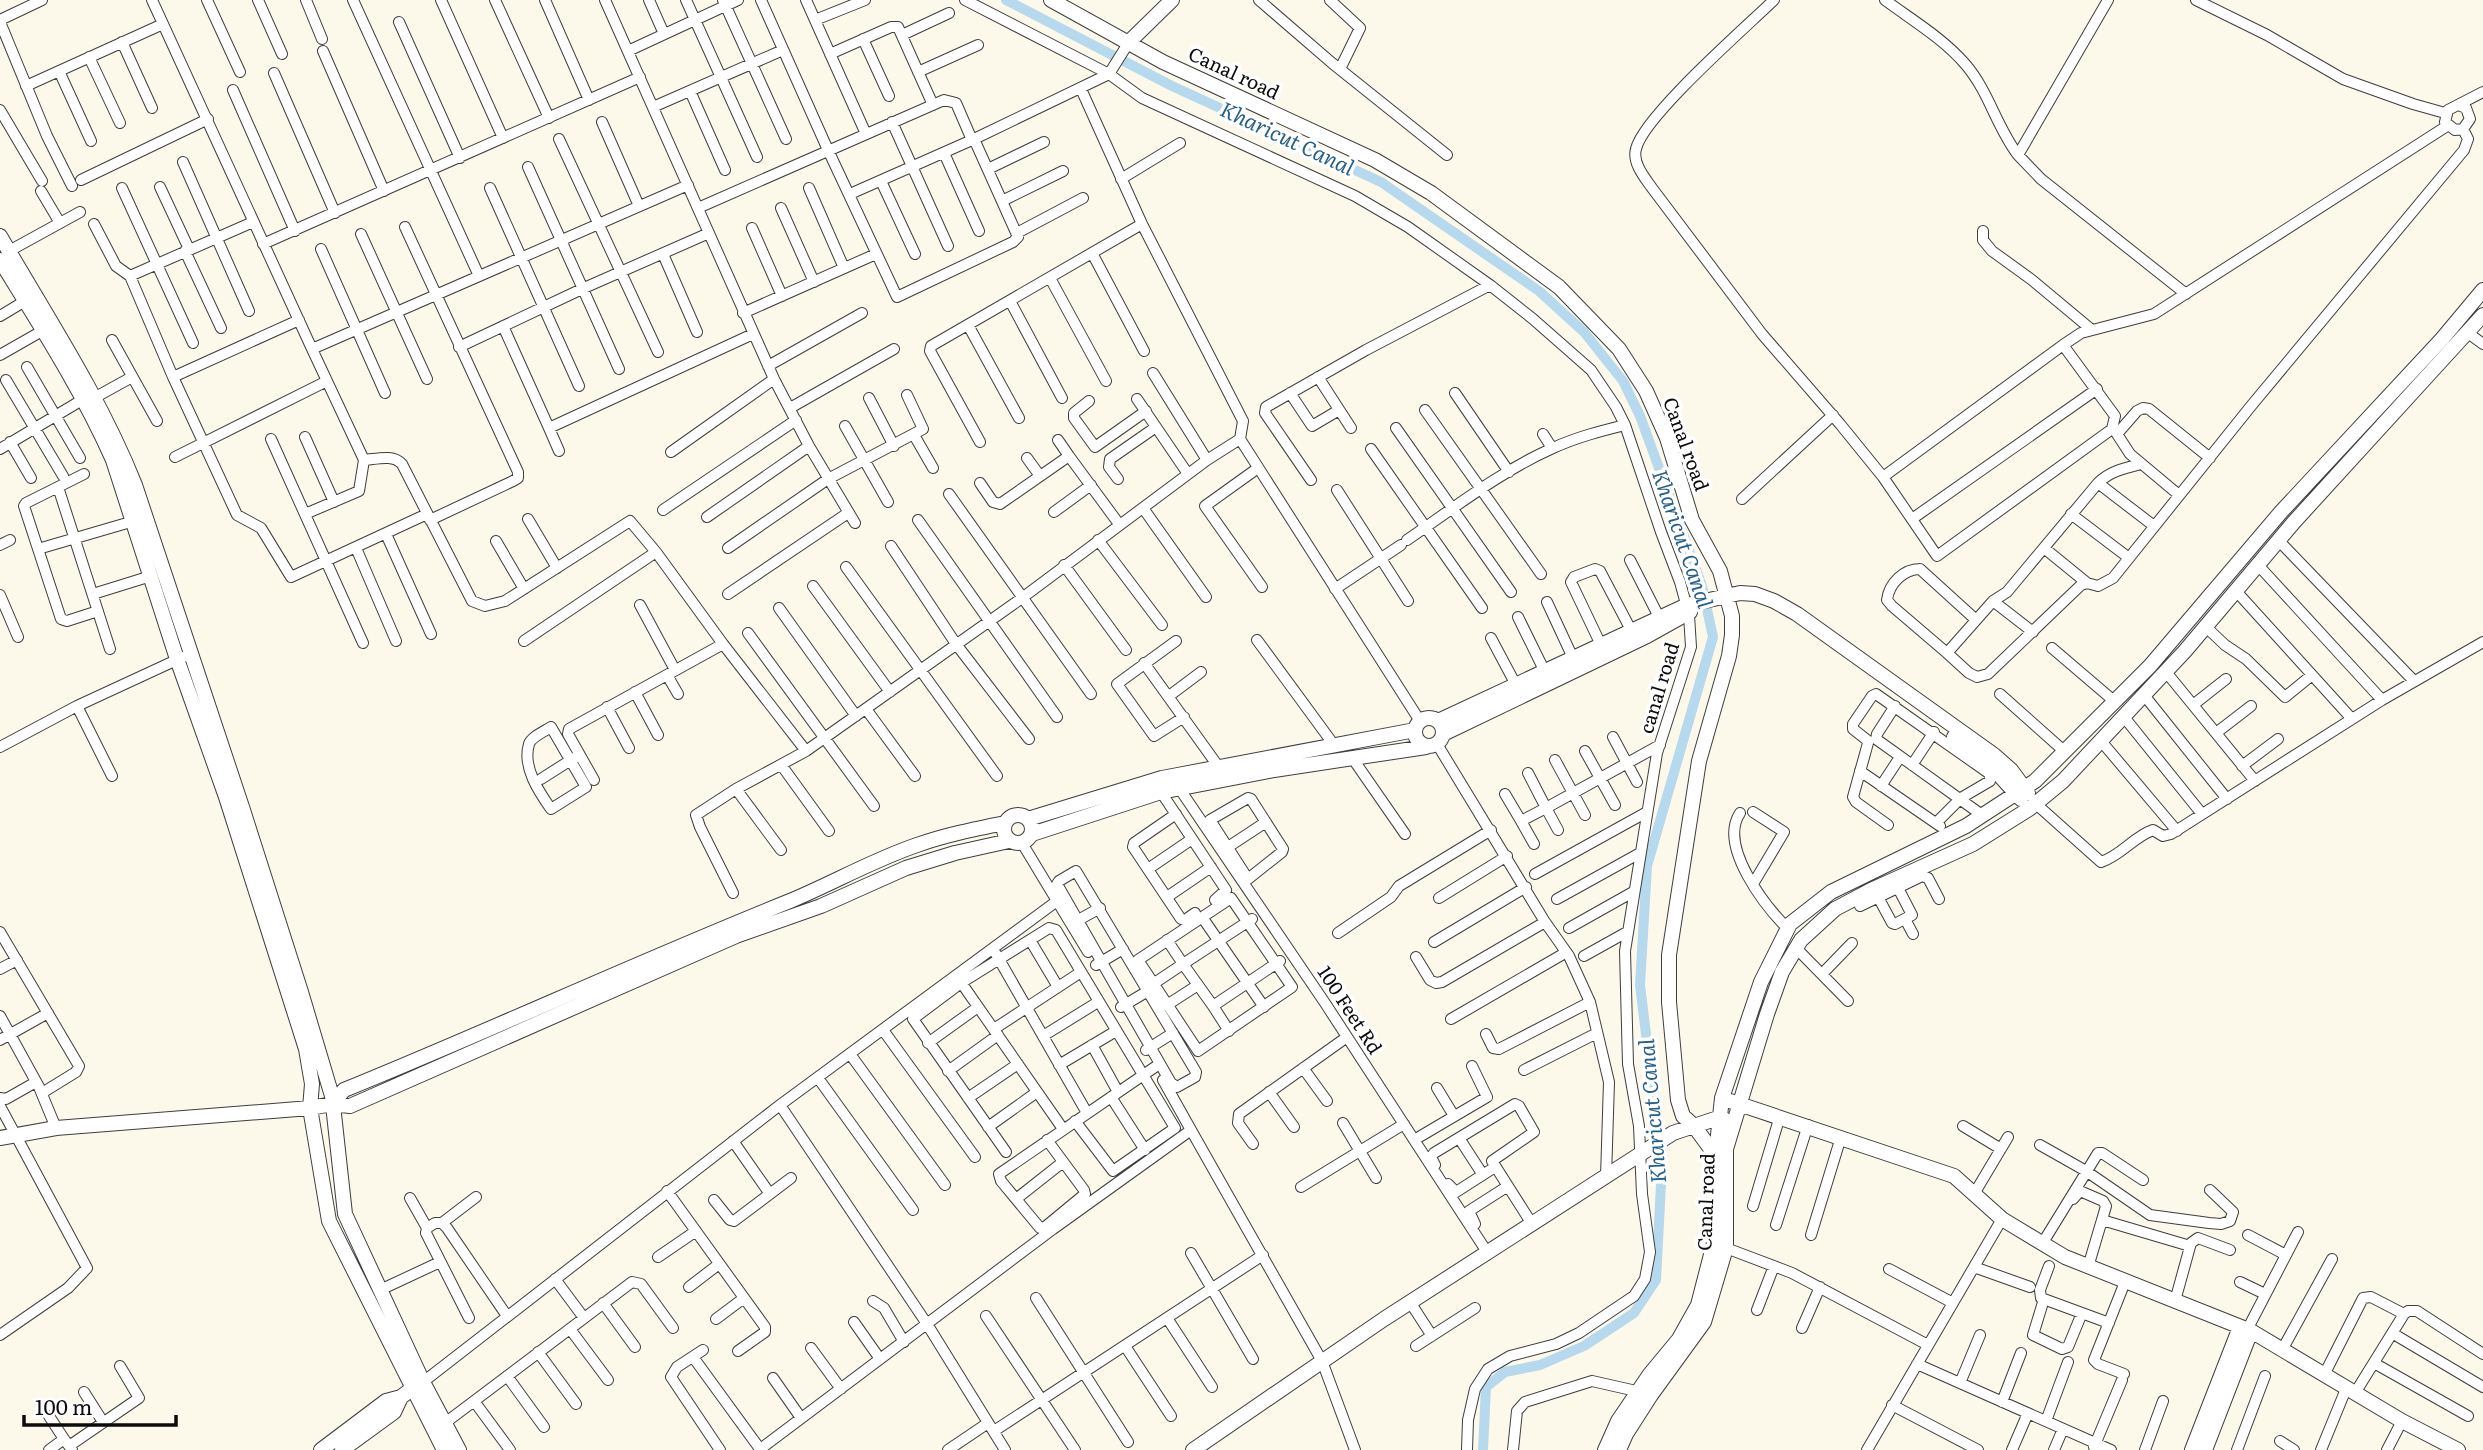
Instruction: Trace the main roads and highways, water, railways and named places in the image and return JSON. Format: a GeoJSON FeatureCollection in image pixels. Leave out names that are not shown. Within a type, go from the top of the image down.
{"type":"FeatureCollection","features":[{"type":"Feature","properties":{"kind":"waterway","name":"Kharicut Canal"},"geometry":{"type":"LineString","coordinates":[[1006,0],[1172,86],[1381,182],[1539,291],[1584,332],[1623,381],[1640,416],[1702,586],[1713,637],[1647,866],[1640,985],[1662,1165],[1656,1280],[1634,1313],[1584,1346],[1540,1365],[1505,1372],[1486,1387],[1483,1450]]}}]}
